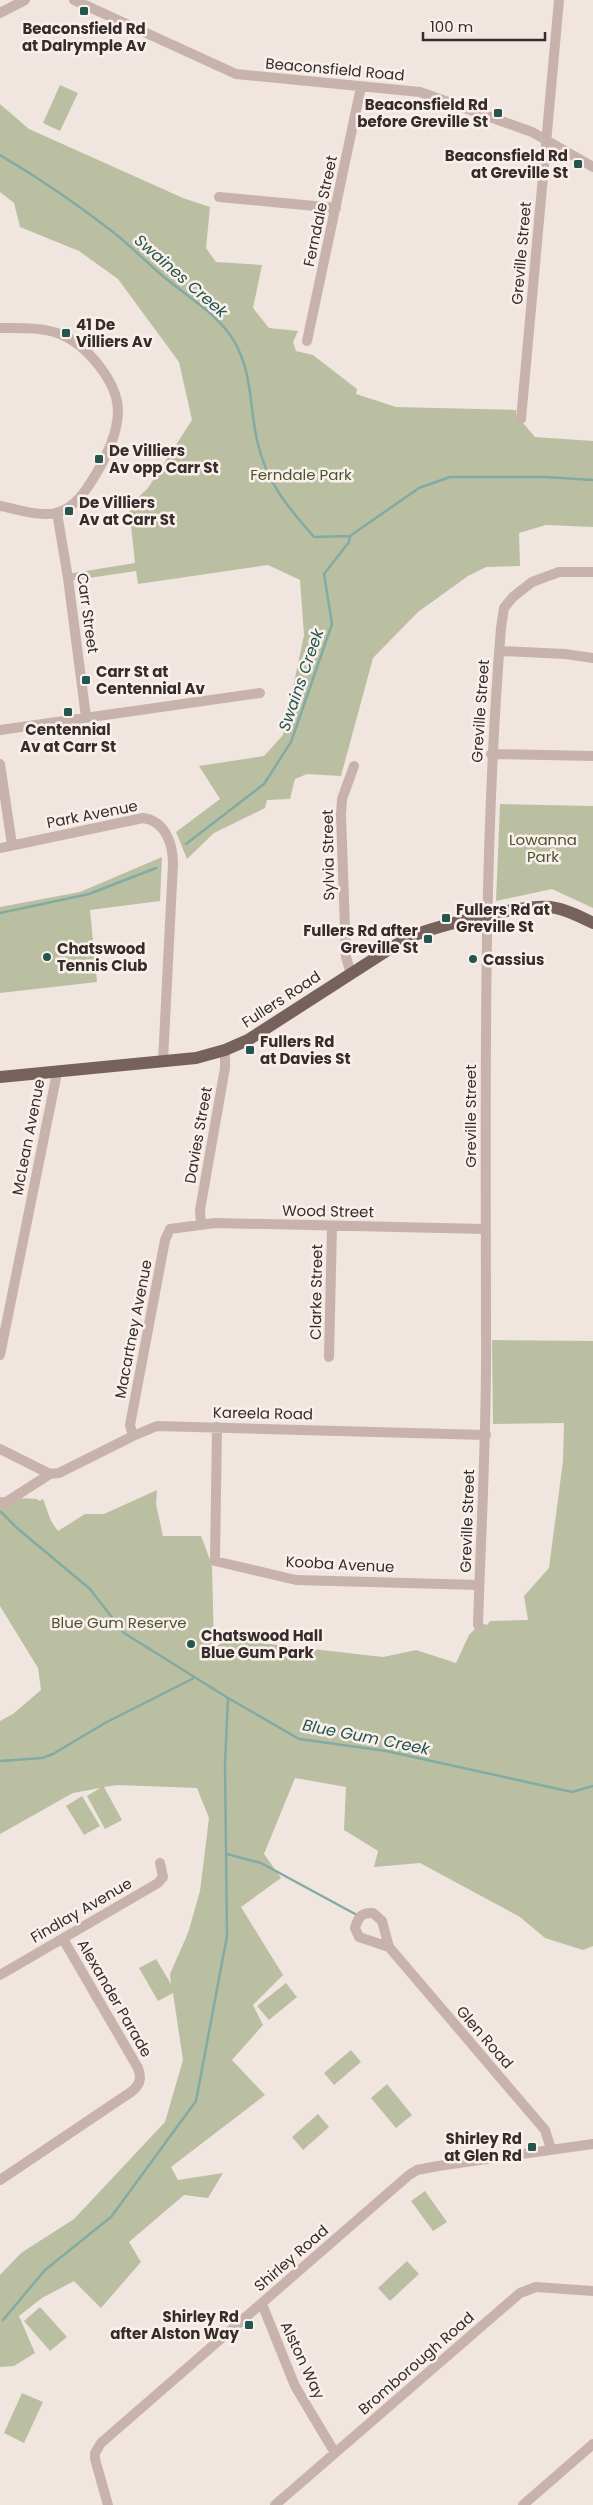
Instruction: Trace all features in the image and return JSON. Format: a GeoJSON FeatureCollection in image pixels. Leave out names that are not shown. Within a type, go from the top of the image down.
{"type":"FeatureCollection","features":[{"type":"Feature","properties":{"kind":"main road","name":"Fullers Road"},"geometry":{"type":"LineString","coordinates":[[0,1077],[57,1073],[196,1058],[225,1050],[248,1040],[415,934],[527,908],[545,907],[567,911],[593,923]]}},
{"type":"Feature","properties":{"kind":"street"},"geometry":{"type":"LineString","coordinates":[[0,13],[25,0]]}},
{"type":"Feature","properties":{"kind":"street","name":"Beaconsfield Road"},"geometry":{"type":"LineString","coordinates":[[74,0],[236,74],[408,90],[432,96],[496,118],[546,140],[593,166]]}},
{"type":"Feature","properties":{"kind":"street","name":"Greville Street"},"geometry":{"type":"LineString","coordinates":[[521,419],[560,0]]}},
{"type":"Feature","properties":{"kind":"street","name":"Ferndale Street"},"geometry":{"type":"LineString","coordinates":[[307,341],[361,87]]}},
{"type":"Feature","properties":{"kind":"street"},"geometry":{"type":"LineString","coordinates":[[219,197],[336,208]]}},
{"type":"Feature","properties":{"kind":"street"},"geometry":{"type":"LineString","coordinates":[[0,328],[41,329],[61,334],[81,346],[94,359],[110,386],[118,410],[110,445],[91,484],[74,504],[56,513],[41,513],[0,506]]}},
{"type":"Feature","properties":{"kind":"street","name":"Carr Street"},"geometry":{"type":"LineString","coordinates":[[56,513],[70,591],[86,717]]}},
{"type":"Feature","properties":{"kind":"street","name":"Greville Street"},"geometry":{"type":"LineString","coordinates":[[478,1625],[486,1434],[486,917],[492,754],[504,608],[522,588],[542,576],[576,570],[593,572]]}},
{"type":"Feature","properties":{"kind":"street"},"geometry":{"type":"LineString","coordinates":[[500,651],[565,654],[593,658]]}},
{"type":"Feature","properties":{"kind":"street"},"geometry":{"type":"LineString","coordinates":[[0,730],[86,717],[103,717],[260,693]]}},
{"type":"Feature","properties":{"kind":"street"},"geometry":{"type":"LineString","coordinates":[[492,754],[593,756]]}},
{"type":"Feature","properties":{"kind":"street"},"geometry":{"type":"LineString","coordinates":[[0,764],[12,846]]}},
{"type":"Feature","properties":{"kind":"street","name":"Sylvia Street"},"geometry":{"type":"LineString","coordinates":[[351,974],[346,957],[340,815],[342,799],[354,766]]}},
{"type":"Feature","properties":{"kind":"street","name":"Park Avenue"},"geometry":{"type":"LineString","coordinates":[[0,848],[143,818],[153,821],[166,833],[171,845],[174,864],[163,1061]]}},
{"type":"Feature","properties":{"kind":"street","name":"Davies Street"},"geometry":{"type":"LineString","coordinates":[[201,1224],[200,1210],[225,1068],[225,1050]]}},
{"type":"Feature","properties":{"kind":"street","name":"McLean Avenue"},"geometry":{"type":"LineString","coordinates":[[0,1355],[57,1073]]}},
{"type":"Feature","properties":{"kind":"street","name":"Wood Street"},"geometry":{"type":"LineString","coordinates":[[170,1229],[201,1224],[485,1229]]}},
{"type":"Feature","properties":{"kind":"street","name":"Clarke Street"},"geometry":{"type":"LineString","coordinates":[[329,1357],[332,1227]]}},
{"type":"Feature","properties":{"kind":"street","name":"Macartney Avenue"},"geometry":{"type":"LineString","coordinates":[[133,1436],[130,1426],[165,1240],[170,1229]]}},
{"type":"Feature","properties":{"kind":"street","name":"Kareela Road"},"geometry":{"type":"LineString","coordinates":[[0,1506],[50,1474],[59,1473],[157,1426],[486,1434]]}},
{"type":"Feature","properties":{"kind":"street","name":"Kooba Avenue"},"geometry":{"type":"LineString","coordinates":[[217,1427],[215,1561],[296,1580],[479,1585]]}},
{"type":"Feature","properties":{"kind":"street"},"geometry":{"type":"LineString","coordinates":[[0,1449],[50,1474]]}},
{"type":"Feature","properties":{"kind":"street","name":"Findlay Avenue"},"geometry":{"type":"LineString","coordinates":[[0,1975],[158,1883],[163,1877],[160,1863]]}},
{"type":"Feature","properties":{"kind":"street","name":"Alexander Parade"},"geometry":{"type":"LineString","coordinates":[[0,2180],[131,2092],[139,2084],[141,2078],[138,2068],[63,1939]]}},
{"type":"Feature","properties":{"kind":"street","name":"Glen Road"},"geometry":{"type":"LineString","coordinates":[[389,1947],[545,2130],[551,2149]]}},
{"type":"Feature","properties":{"kind":"street","name":"Shirley Road"},"geometry":{"type":"LineString","coordinates":[[108,2505],[95,2459],[98,2448],[402,2181],[417,2170],[593,2144]]}},
{"type":"Feature","properties":{"kind":"street","name":"Bromborough Road"},"geometry":{"type":"LineString","coordinates":[[275,2505],[520,2293],[536,2287],[593,2291]]}},
{"type":"Feature","properties":{"kind":"street","name":"Alston Way"},"geometry":{"type":"LineString","coordinates":[[262,2304],[295,2386],[335,2453]]}},
{"type":"Feature","properties":{"kind":"street"},"geometry":{"type":"LineString","coordinates":[[523,2505],[593,2444]]}},
{"type":"Feature","properties":{"kind":"green space"},"geometry":{"type":"Polygon","coordinates":[[[60,85],[78,93],[60,131],[43,123],[60,85]]]}},
{"type":"Feature","properties":{"kind":"green space","name":"Ferndale Park"},"geometry":{"type":"Polygon","coordinates":[[[0,104],[29,129],[183,198],[210,207],[206,248],[216,262],[262,265],[253,308],[269,328],[298,331],[293,342],[296,351],[313,355],[357,389],[356,394],[396,407],[516,410],[516,415],[535,437],[593,441],[593,527],[546,525],[519,533],[520,566],[486,567],[468,576],[418,612],[373,658],[341,776],[307,774],[295,779],[290,799],[267,800],[265,808],[214,833],[187,859],[176,832],[220,799],[199,766],[264,756],[283,735],[304,635],[300,580],[268,565],[138,584],[136,571],[68,581],[67,574],[135,563],[129,506],[148,488],[192,420],[179,362],[118,279],[79,251],[20,227],[14,203],[0,192],[0,104]]]}},
{"type":"Feature","properties":{"kind":"green space","name":"Lowanna Park"},"geometry":{"type":"Polygon","coordinates":[[[500,804],[593,806],[593,908],[552,889],[496,901],[500,804]]]}},
{"type":"Feature","properties":{"kind":"green space"},"geometry":{"type":"Polygon","coordinates":[[[162,857],[160,901],[90,910],[97,982],[0,993],[0,907],[80,892],[162,857]]]}},
{"type":"Feature","properties":{"kind":"green space","name":"Blue Gum Reserve"},"geometry":{"type":"Polygon","coordinates":[[[492,1340],[593,1341],[593,1946],[583,1950],[545,1938],[520,1917],[420,1863],[374,1867],[378,1851],[344,1830],[346,1787],[295,1778],[264,1854],[281,1878],[241,1907],[283,1975],[253,2005],[263,2025],[232,2060],[265,2095],[171,2167],[178,2180],[223,2173],[208,2198],[184,2195],[129,2242],[141,2262],[101,2308],[74,2281],[42,2298],[19,2316],[35,2353],[14,2366],[0,2367],[0,2275],[21,2253],[74,2219],[165,2122],[183,2060],[173,1993],[158,2001],[139,1968],[156,1959],[171,1984],[170,1974],[188,1933],[200,1891],[209,1818],[197,1788],[117,1785],[104,1787],[122,1820],[105,1829],[87,1796],[100,1788],[73,1793],[0,1834],[0,1721],[13,1714],[41,1690],[38,1668],[0,1606],[0,1497],[37,1499],[39,1501],[43,1499],[51,1521],[58,1531],[85,1514],[104,1514],[157,1490],[156,1504],[163,1536],[201,1536],[212,1565],[214,1649],[225,1639],[383,1657],[416,1650],[456,1663],[469,1635],[481,1623],[487,1625],[490,1621],[528,1620],[524,1596],[549,1568],[563,1461],[564,1423],[493,1424],[492,1340]]]}},
{"type":"Feature","properties":{"kind":"green space"},"geometry":{"type":"Polygon","coordinates":[[[82,1796],[100,1826],[84,1835],[66,1806],[82,1796]]]}},
{"type":"Feature","properties":{"kind":"green space"},"geometry":{"type":"Polygon","coordinates":[[[286,1983],[297,1997],[269,2020],[257,2006],[286,1983]]]}},
{"type":"Feature","properties":{"kind":"green space"},"geometry":{"type":"Polygon","coordinates":[[[351,2050],[361,2062],[334,2085],[324,2073],[351,2050]]]}},
{"type":"Feature","properties":{"kind":"green space"},"geometry":{"type":"Polygon","coordinates":[[[387,2084],[412,2115],[396,2128],[371,2098],[387,2084]]]}},
{"type":"Feature","properties":{"kind":"green space"},"geometry":{"type":"Polygon","coordinates":[[[318,2114],[329,2127],[303,2150],[292,2137],[318,2114]]]}},
{"type":"Feature","properties":{"kind":"green space"},"geometry":{"type":"Polygon","coordinates":[[[425,2191],[447,2222],[433,2231],[411,2201],[425,2191]]]}},
{"type":"Feature","properties":{"kind":"green space"},"geometry":{"type":"Polygon","coordinates":[[[407,2261],[419,2274],[390,2301],[378,2288],[407,2261]]]}},
{"type":"Feature","properties":{"kind":"green space"},"geometry":{"type":"Polygon","coordinates":[[[40,2307],[67,2337],[50,2351],[24,2321],[40,2307]]]}},
{"type":"Feature","properties":{"kind":"green space"},"geometry":{"type":"Polygon","coordinates":[[[22,2393],[43,2402],[24,2443],[4,2433],[22,2393]]]}},
{"type":"Feature","properties":{"kind":"waterway","name":"Swaines Creek"},"geometry":{"type":"LineString","coordinates":[[0,155],[72,201],[120,237],[164,277],[220,322],[240,353],[248,378],[254,427],[261,455],[279,493],[314,537],[350,536]]}},
{"type":"Feature","properties":{"kind":"waterway","name":"Swains Creek"},"geometry":{"type":"LineString","coordinates":[[186,844],[264,784],[291,742],[332,624],[324,574],[349,542],[350,536],[419,488],[450,477],[544,477],[593,480]]}},
{"type":"Feature","properties":{"kind":"waterway"},"geometry":{"type":"LineString","coordinates":[[0,913],[89,894],[156,868]]}},
{"type":"Feature","properties":{"kind":"waterway","name":"Blue Gum Creek"},"geometry":{"type":"LineString","coordinates":[[0,1511],[17,1528],[90,1589],[124,1633],[228,1698],[299,1739],[386,1751],[572,1792],[593,1786]]}},
{"type":"Feature","properties":{"kind":"waterway"},"geometry":{"type":"LineString","coordinates":[[0,1761],[42,1758],[53,1754],[105,1723],[194,1678]]}},
{"type":"Feature","properties":{"kind":"waterway"},"geometry":{"type":"LineString","coordinates":[[3,2320],[45,2270],[111,2217],[196,2101],[227,1936],[225,1763],[228,1698]]}},
{"type":"Feature","properties":{"kind":"waterway"},"geometry":{"type":"LineString","coordinates":[[227,1854],[261,1863],[357,1915]]}},
{"type":"Feature","properties":{"kind":"place","name":"Beaconsfield Rd at Dalrymple Av"},"geometry":{"type":"Point","coordinates":[84,11]}},
{"type":"Feature","properties":{"kind":"place","name":"Beaconsfield Rd before Greville St"},"geometry":{"type":"Point","coordinates":[498,113]}},
{"type":"Feature","properties":{"kind":"place","name":"Beaconsfield Rd at Greville St"},"geometry":{"type":"Point","coordinates":[578,164]}},
{"type":"Feature","properties":{"kind":"place","name":"41 De Villiers Av"},"geometry":{"type":"Point","coordinates":[66,333]}},
{"type":"Feature","properties":{"kind":"place","name":"De Villiers Av opp Carr St"},"geometry":{"type":"Point","coordinates":[99,459]}},
{"type":"Feature","properties":{"kind":"place","name":"De Villiers Av at Carr St"},"geometry":{"type":"Point","coordinates":[69,511]}},
{"type":"Feature","properties":{"kind":"place","name":"Carr St at Centennial Av"},"geometry":{"type":"Point","coordinates":[86,680]}},
{"type":"Feature","properties":{"kind":"place","name":"Centennial Av at Carr St"},"geometry":{"type":"Point","coordinates":[68,712]}},
{"type":"Feature","properties":{"kind":"place","name":"Fullers Rd at Greville St"},"geometry":{"type":"Point","coordinates":[446,918]}},
{"type":"Feature","properties":{"kind":"place","name":"Fullers Rd after Greville St"},"geometry":{"type":"Point","coordinates":[428,939]}},
{"type":"Feature","properties":{"kind":"place","name":"Chatswood Tennis Club"},"geometry":{"type":"Point","coordinates":[47,957]}},
{"type":"Feature","properties":{"kind":"place","name":"Cassius"},"geometry":{"type":"Point","coordinates":[473,959]}},
{"type":"Feature","properties":{"kind":"place","name":"Fullers Rd at Davies St"},"geometry":{"type":"Point","coordinates":[250,1050]}},
{"type":"Feature","properties":{"kind":"place","name":"Chatswood Hall Blue Gum Park"},"geometry":{"type":"Point","coordinates":[191,1644]}},
{"type":"Feature","properties":{"kind":"place","name":"Shirley Rd at Glen Rd"},"geometry":{"type":"Point","coordinates":[532,2147]}},
{"type":"Feature","properties":{"kind":"place","name":"Shirley Rd after Alston Way"},"geometry":{"type":"Point","coordinates":[249,2325]}}]}
